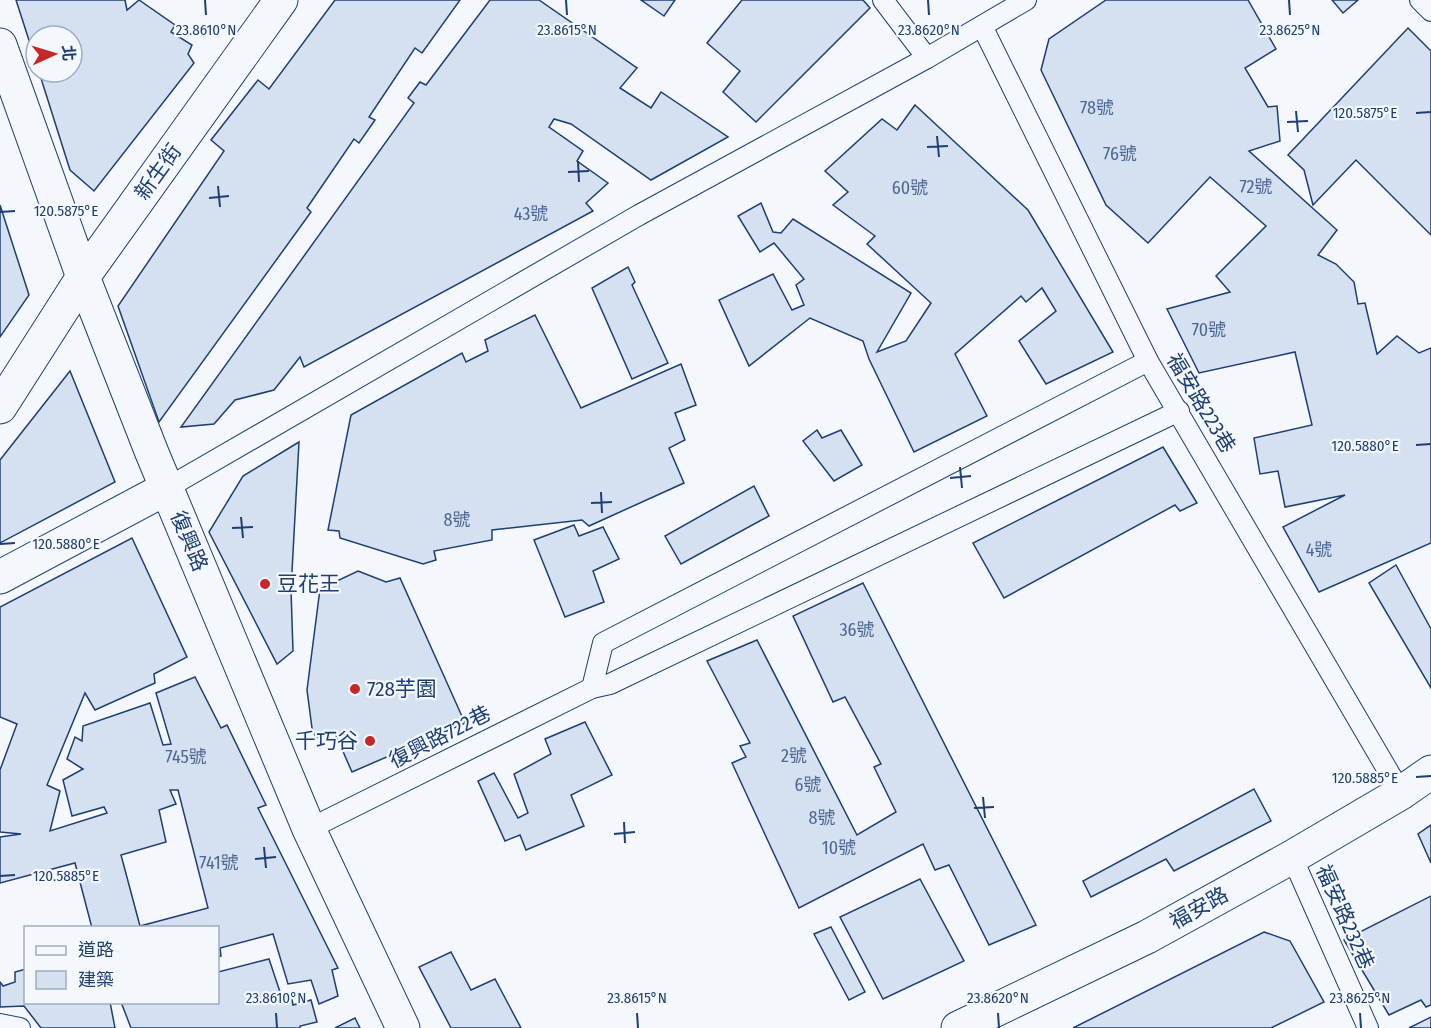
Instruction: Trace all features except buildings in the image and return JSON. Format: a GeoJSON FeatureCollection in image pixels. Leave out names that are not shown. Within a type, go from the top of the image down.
{"type":"FeatureCollection","features":[{"type":"Feature","properties":{"kind":"street","name":"新生街"},"geometry":{"type":"LineString","coordinates":[[0,407],[83,277],[281,0]]}},
{"type":"Feature","properties":{"kind":"street","name":"復興路"},"geometry":{"type":"LineString","coordinates":[[0,45],[83,277],[167,488],[309,829],[403,1028]]}},
{"type":"Feature","properties":{"kind":"street"},"geometry":{"type":"LineString","coordinates":[[0,577],[167,488]]}},
{"type":"Feature","properties":{"kind":"street","name":"福安路"},"geometry":{"type":"LineString","coordinates":[[958,1028],[1147,937],[1292,857],[1401,793],[1431,772]]}},
{"type":"Feature","properties":{"kind":"lane"},"geometry":{"type":"LineString","coordinates":[[883,0],[927,58]]}},
{"type":"Feature","properties":{"kind":"lane"},"geometry":{"type":"LineString","coordinates":[[167,488],[629,220],[927,58],[1026,0]]}},
{"type":"Feature","properties":{"kind":"lane"},"geometry":{"type":"LineString","coordinates":[[1420,0],[1431,11]]}},
{"type":"Feature","properties":{"kind":"lane","name":"福安路223巷"},"geometry":{"type":"LineString","coordinates":[[982,26],[1148,361],[1401,793]]}},
{"type":"Feature","properties":{"kind":"lane"},"geometry":{"type":"LineString","coordinates":[[592,688],[603,643],[1148,361]]}},
{"type":"Feature","properties":{"kind":"lane","name":"復興路722巷"},"geometry":{"type":"LineString","coordinates":[[309,829],[592,688],[610,684],[1179,411]]}},
{"type":"Feature","properties":{"kind":"lane","name":"福安路232巷"},"geometry":{"type":"LineString","coordinates":[[1292,857],[1368,1028]]}},
{"type":"Feature","properties":{"kind":"lane"},"geometry":{"type":"LineString","coordinates":[[0,1024],[20,1028]]}},
{"type":"Feature","properties":{"kind":"place","name":"豆花王"},"geometry":{"type":"Point","coordinates":[265,584]}},
{"type":"Feature","properties":{"kind":"place","name":"728芋園"},"geometry":{"type":"Point","coordinates":[355,689]}},
{"type":"Feature","properties":{"kind":"place","name":"千巧谷"},"geometry":{"type":"Point","coordinates":[370,741]}}]}
